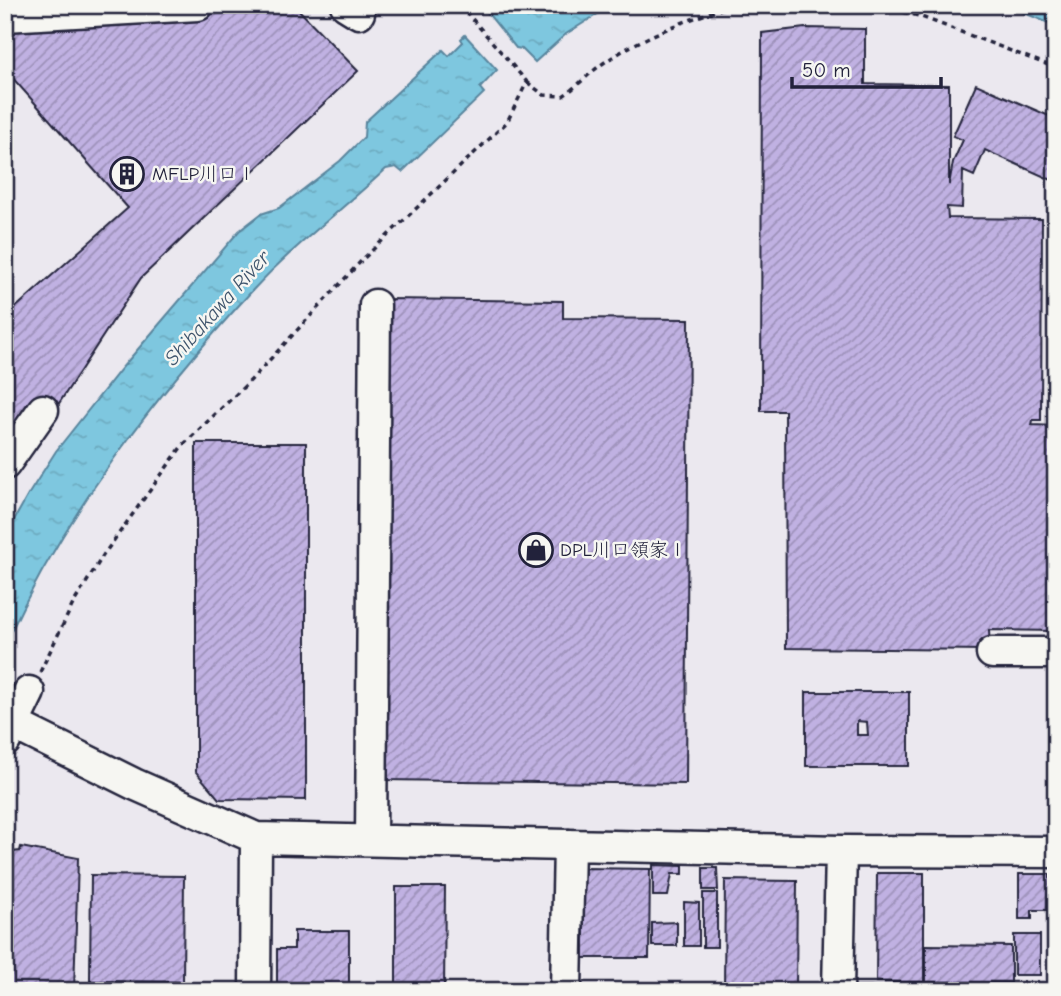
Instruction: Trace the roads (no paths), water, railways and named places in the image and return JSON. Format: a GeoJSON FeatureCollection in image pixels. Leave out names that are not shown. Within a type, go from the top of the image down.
{"type":"FeatureCollection","features":[{"type":"Feature","properties":{"kind":"street"},"geometry":{"type":"LineString","coordinates":[[5,16],[198,5]]}},
{"type":"Feature","properties":{"kind":"street"},"geometry":{"type":"LineString","coordinates":[[371,840],[374,305]]}},
{"type":"Feature","properties":{"kind":"street"},"geometry":{"type":"LineString","coordinates":[[5,464],[43,410]]}},
{"type":"Feature","properties":{"kind":"street"},"geometry":{"type":"LineString","coordinates":[[992,653],[1056,653]]}},
{"type":"Feature","properties":{"kind":"street"},"geometry":{"type":"LineString","coordinates":[[29,692],[8,729],[256,838],[841,851],[1056,852]]}},
{"type":"Feature","properties":{"kind":"street"},"geometry":{"type":"LineString","coordinates":[[255,991],[256,838]]}},
{"type":"Feature","properties":{"kind":"street"},"geometry":{"type":"LineString","coordinates":[[566,991],[569,845]]}},
{"type":"Feature","properties":{"kind":"street"},"geometry":{"type":"LineString","coordinates":[[838,991],[841,851]]}},
{"type":"Feature","properties":{"kind":"water"},"geometry":{"type":"Polygon","coordinates":[[[481,5],[612,5],[566,34],[535,62],[522,49],[516,48],[481,5]]]}},
{"type":"Feature","properties":{"kind":"water"},"geometry":{"type":"Polygon","coordinates":[[[1007,5],[1056,5],[1056,26],[1012,8],[1007,5]]]}},
{"type":"Feature","properties":{"kind":"water","name":"Shibakawa River"},"geometry":{"type":"Polygon","coordinates":[[[465,35],[497,70],[480,88],[484,93],[402,172],[396,167],[386,169],[300,244],[267,275],[216,331],[147,414],[84,502],[55,548],[5,644],[5,536],[56,451],[121,369],[239,231],[261,214],[279,208],[340,161],[364,137],[365,122],[443,50],[449,56],[463,42],[461,39],[465,35]]]}},
{"type":"Feature","properties":{"kind":"place","name":"MFLP川口Ⅰ"},"geometry":{"type":"Point","coordinates":[127,174]}},
{"type":"Feature","properties":{"kind":"place","name":"DPL川口領家Ⅰ"},"geometry":{"type":"Point","coordinates":[536,550]}}]}
